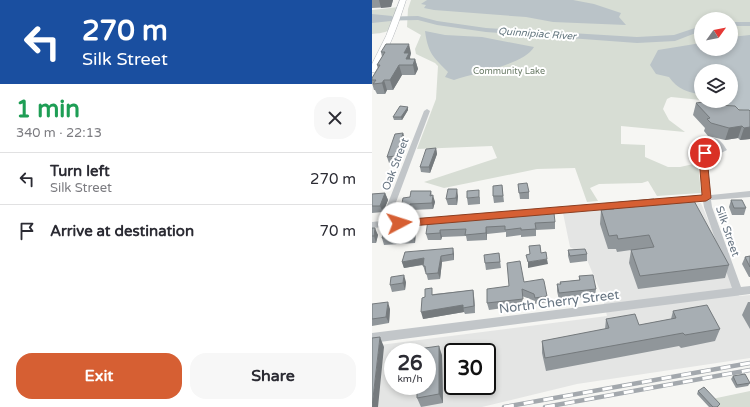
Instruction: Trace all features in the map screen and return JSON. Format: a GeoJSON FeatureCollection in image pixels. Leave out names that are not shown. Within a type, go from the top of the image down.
{"type":"FeatureCollection","features":[{"type":"Feature","properties":{"kind":"main road"},"geometry":{"type":"LineString","coordinates":[[372,70],[385,49],[397,23],[403,0]]}},
{"type":"Feature","properties":{"kind":"street","name":"Oak Street"},"geometry":{"type":"LineString","coordinates":[[384,224],[427,111]]}},
{"type":"Feature","properties":{"kind":"street","name":"Silk Street"},"geometry":{"type":"LineString","coordinates":[[705,153],[703,157],[708,207],[738,291]]}},
{"type":"Feature","properties":{"kind":"street"},"geometry":{"type":"LineString","coordinates":[[372,225],[750,194]]}},
{"type":"Feature","properties":{"kind":"street","name":"North Cherry Street"},"geometry":{"type":"LineString","coordinates":[[372,338],[750,290]]}},
{"type":"Feature","properties":{"kind":"shaded area"},"geometry":{"type":"Polygon","coordinates":[[[427,0],[573,0],[594,4],[621,13],[619,17],[626,25],[553,22],[526,17],[434,10],[424,8],[426,5],[421,4],[427,0]]]}},
{"type":"Feature","properties":{"kind":"shaded area"},"geometry":{"type":"Polygon","coordinates":[[[372,14],[392,16],[391,21],[372,23],[372,14]]]}},
{"type":"Feature","properties":{"kind":"shaded area"},"geometry":{"type":"Polygon","coordinates":[[[425,31],[445,35],[482,37],[534,47],[529,53],[510,64],[454,80],[445,77],[448,72],[432,54],[428,45],[425,31]]]}},
{"type":"Feature","properties":{"kind":"shaded area"},"geometry":{"type":"Polygon","coordinates":[[[750,35],[750,113],[737,108],[738,64],[694,64],[694,93],[679,87],[669,77],[656,74],[650,65],[658,50],[694,44],[694,56],[738,56],[738,36],[750,35]]]}},
{"type":"Feature","properties":{"kind":"shaded area"},"geometry":{"type":"Polygon","coordinates":[[[701,203],[739,296],[750,295],[750,358],[577,384],[482,407],[372,407],[372,346],[384,344],[384,395],[436,395],[436,343],[396,343],[607,316],[603,298],[585,255],[570,247],[563,213],[701,203]]]}},
{"type":"Feature","properties":{"kind":"green space","name":"Community Lake"},"geometry":{"type":"Polygon","coordinates":[[[411,0],[750,0],[750,119],[734,115],[724,108],[738,108],[738,64],[694,64],[694,99],[671,97],[667,99],[663,109],[669,120],[685,132],[621,126],[621,144],[645,145],[645,157],[668,167],[680,167],[698,163],[701,193],[657,196],[648,181],[642,183],[599,184],[590,188],[598,201],[587,202],[575,168],[537,169],[444,188],[424,182],[497,158],[492,146],[417,149],[436,99],[438,66],[416,54],[415,49],[421,35],[407,27],[408,9],[411,0]]]}},
{"type":"Feature","properties":{"kind":"green space"},"geometry":{"type":"Polygon","coordinates":[[[399,7],[392,28],[385,32],[372,34],[372,10],[399,7]]]}},
{"type":"Feature","properties":{"kind":"green space"},"geometry":{"type":"Polygon","coordinates":[[[750,391],[750,407],[719,407],[712,399],[750,391]]]}},
{"type":"Feature","properties":{"kind":"building"},"geometry":{"type":"Polygon","coordinates":[[[386,44],[409,44],[404,53],[409,53],[406,59],[415,59],[413,65],[399,65],[390,80],[384,80],[382,83],[373,84],[376,80],[372,80],[372,78],[380,65],[377,65],[385,52],[381,52],[386,44]]]}},
{"type":"Feature","properties":{"kind":"building"},"geometry":{"type":"Polygon","coordinates":[[[400,106],[408,107],[401,117],[393,117],[400,106]]]}},
{"type":"Feature","properties":{"kind":"building"},"geometry":{"type":"Polygon","coordinates":[[[701,108],[737,108],[739,110],[749,110],[750,127],[744,128],[742,126],[729,128],[711,123],[707,119],[710,118],[701,108]]]}},
{"type":"Feature","properties":{"kind":"building"},"geometry":{"type":"Polygon","coordinates":[[[403,133],[396,156],[387,157],[395,134],[403,133]]]}},
{"type":"Feature","properties":{"kind":"building"},"geometry":{"type":"Polygon","coordinates":[[[436,148],[429,167],[420,167],[426,149],[436,148]]]}},
{"type":"Feature","properties":{"kind":"building"},"geometry":{"type":"Polygon","coordinates":[[[527,183],[529,192],[519,193],[518,184],[527,183]]]}},
{"type":"Feature","properties":{"kind":"building"},"geometry":{"type":"Polygon","coordinates":[[[502,185],[503,196],[493,196],[493,186],[502,185]]]}},
{"type":"Feature","properties":{"kind":"building"},"geometry":{"type":"Polygon","coordinates":[[[448,189],[457,189],[456,198],[446,199],[448,189]]]}},
{"type":"Feature","properties":{"kind":"building"},"geometry":{"type":"Polygon","coordinates":[[[479,190],[479,197],[467,198],[467,191],[479,190]]]}},
{"type":"Feature","properties":{"kind":"building"},"geometry":{"type":"Polygon","coordinates":[[[411,191],[431,191],[430,196],[433,195],[432,203],[410,204],[409,207],[401,208],[403,198],[410,197],[411,191]]]}},
{"type":"Feature","properties":{"kind":"building"},"geometry":{"type":"Polygon","coordinates":[[[385,193],[380,206],[372,206],[372,194],[385,193]]]}},
{"type":"Feature","properties":{"kind":"building"},"geometry":{"type":"Polygon","coordinates":[[[654,199],[656,203],[693,199],[729,265],[640,276],[631,250],[654,247],[649,235],[618,239],[617,235],[609,236],[601,210],[614,209],[612,203],[654,199]]]}},
{"type":"Feature","properties":{"kind":"building"},"geometry":{"type":"Polygon","coordinates":[[[731,200],[742,200],[746,208],[734,208],[731,200]]]}},
{"type":"Feature","properties":{"kind":"building"},"geometry":{"type":"Polygon","coordinates":[[[554,213],[555,222],[535,223],[536,229],[521,230],[521,228],[505,230],[505,226],[486,227],[486,233],[465,235],[466,229],[440,230],[440,233],[426,234],[428,220],[441,219],[441,222],[554,213]]]}},
{"type":"Feature","properties":{"kind":"building"},"geometry":{"type":"Polygon","coordinates":[[[414,225],[413,236],[382,238],[384,231],[403,230],[403,226],[414,225]]]}},
{"type":"Feature","properties":{"kind":"building"},"geometry":{"type":"Polygon","coordinates":[[[372,228],[375,228],[374,236],[372,236],[372,228]]]}},
{"type":"Feature","properties":{"kind":"building"},"geometry":{"type":"Polygon","coordinates":[[[540,245],[541,253],[546,252],[547,259],[528,262],[526,255],[530,254],[529,246],[540,245]]]}},
{"type":"Feature","properties":{"kind":"building"},"geometry":{"type":"Polygon","coordinates":[[[453,248],[453,254],[441,256],[438,273],[426,274],[425,266],[423,266],[424,258],[402,262],[405,252],[453,248]]]}},
{"type":"Feature","properties":{"kind":"building"},"geometry":{"type":"Polygon","coordinates":[[[585,249],[587,254],[570,256],[568,250],[585,249]]]}},
{"type":"Feature","properties":{"kind":"building"},"geometry":{"type":"Polygon","coordinates":[[[499,253],[500,262],[485,263],[484,255],[499,253]]]}},
{"type":"Feature","properties":{"kind":"building"},"geometry":{"type":"Polygon","coordinates":[[[750,256],[750,267],[745,257],[750,256]]]}},
{"type":"Feature","properties":{"kind":"building"},"geometry":{"type":"Polygon","coordinates":[[[520,261],[524,282],[543,279],[547,296],[535,298],[534,294],[522,289],[523,299],[487,303],[487,289],[509,286],[507,263],[520,261]]]}},
{"type":"Feature","properties":{"kind":"building"},"geometry":{"type":"Polygon","coordinates":[[[404,275],[403,283],[390,285],[391,277],[404,275]]]}},
{"type":"Feature","properties":{"kind":"building"},"geometry":{"type":"Polygon","coordinates":[[[593,275],[596,289],[559,293],[557,284],[561,284],[560,282],[580,280],[579,276],[593,275]]]}},
{"type":"Feature","properties":{"kind":"building"},"geometry":{"type":"Polygon","coordinates":[[[432,288],[432,295],[473,290],[474,306],[463,308],[463,305],[421,312],[422,298],[425,297],[425,289],[432,288]]]}},
{"type":"Feature","properties":{"kind":"building"},"geometry":{"type":"Polygon","coordinates":[[[388,302],[386,317],[372,319],[372,304],[388,302]]]}},
{"type":"Feature","properties":{"kind":"building"},"geometry":{"type":"Polygon","coordinates":[[[707,305],[720,329],[685,335],[683,333],[545,358],[542,341],[609,328],[606,319],[635,314],[639,325],[676,318],[673,311],[707,305]]]}},
{"type":"Feature","properties":{"kind":"building"},"geometry":{"type":"Polygon","coordinates":[[[380,337],[372,407],[372,338],[380,337]]]}},
{"type":"Feature","properties":{"kind":"building"},"geometry":{"type":"Polygon","coordinates":[[[436,346],[439,346],[439,394],[436,395],[436,346]]]}},
{"type":"Feature","properties":{"kind":"building"},"geometry":{"type":"Polygon","coordinates":[[[745,374],[750,383],[737,385],[733,376],[745,374]]]}},
{"type":"Feature","properties":{"kind":"building"},"geometry":{"type":"Polygon","coordinates":[[[704,387],[720,404],[717,407],[713,407],[698,391],[704,387]]]}},
{"type":"Feature","properties":{"kind":"building"},"geometry":{"type":"Polygon","coordinates":[[[417,395],[434,395],[417,398],[417,395]]]}},
{"type":"Feature","properties":{"kind":"waterway","name":"Quinnipiac River"},"geometry":{"type":"LineString","coordinates":[[372,19],[418,18],[437,23],[486,30],[637,40],[675,38],[694,31]]}},
{"type":"Feature","properties":{"kind":"waterway","name":"Quinnipiac River"},"geometry":{"type":"LineString","coordinates":[[738,24],[750,24]]}},
{"type":"Feature","properties":{"kind":"railway"},"geometry":{"type":"LineString","coordinates":[[504,407],[750,363]]}},
{"type":"Feature","properties":{"kind":"railway"},"geometry":{"type":"LineString","coordinates":[[545,407],[750,370]]}},
{"type":"Feature","properties":{"kind":"route"},"geometry":{"type":"LineString","coordinates":[[399,223],[706,198],[703,157],[705,153]]}}]}
